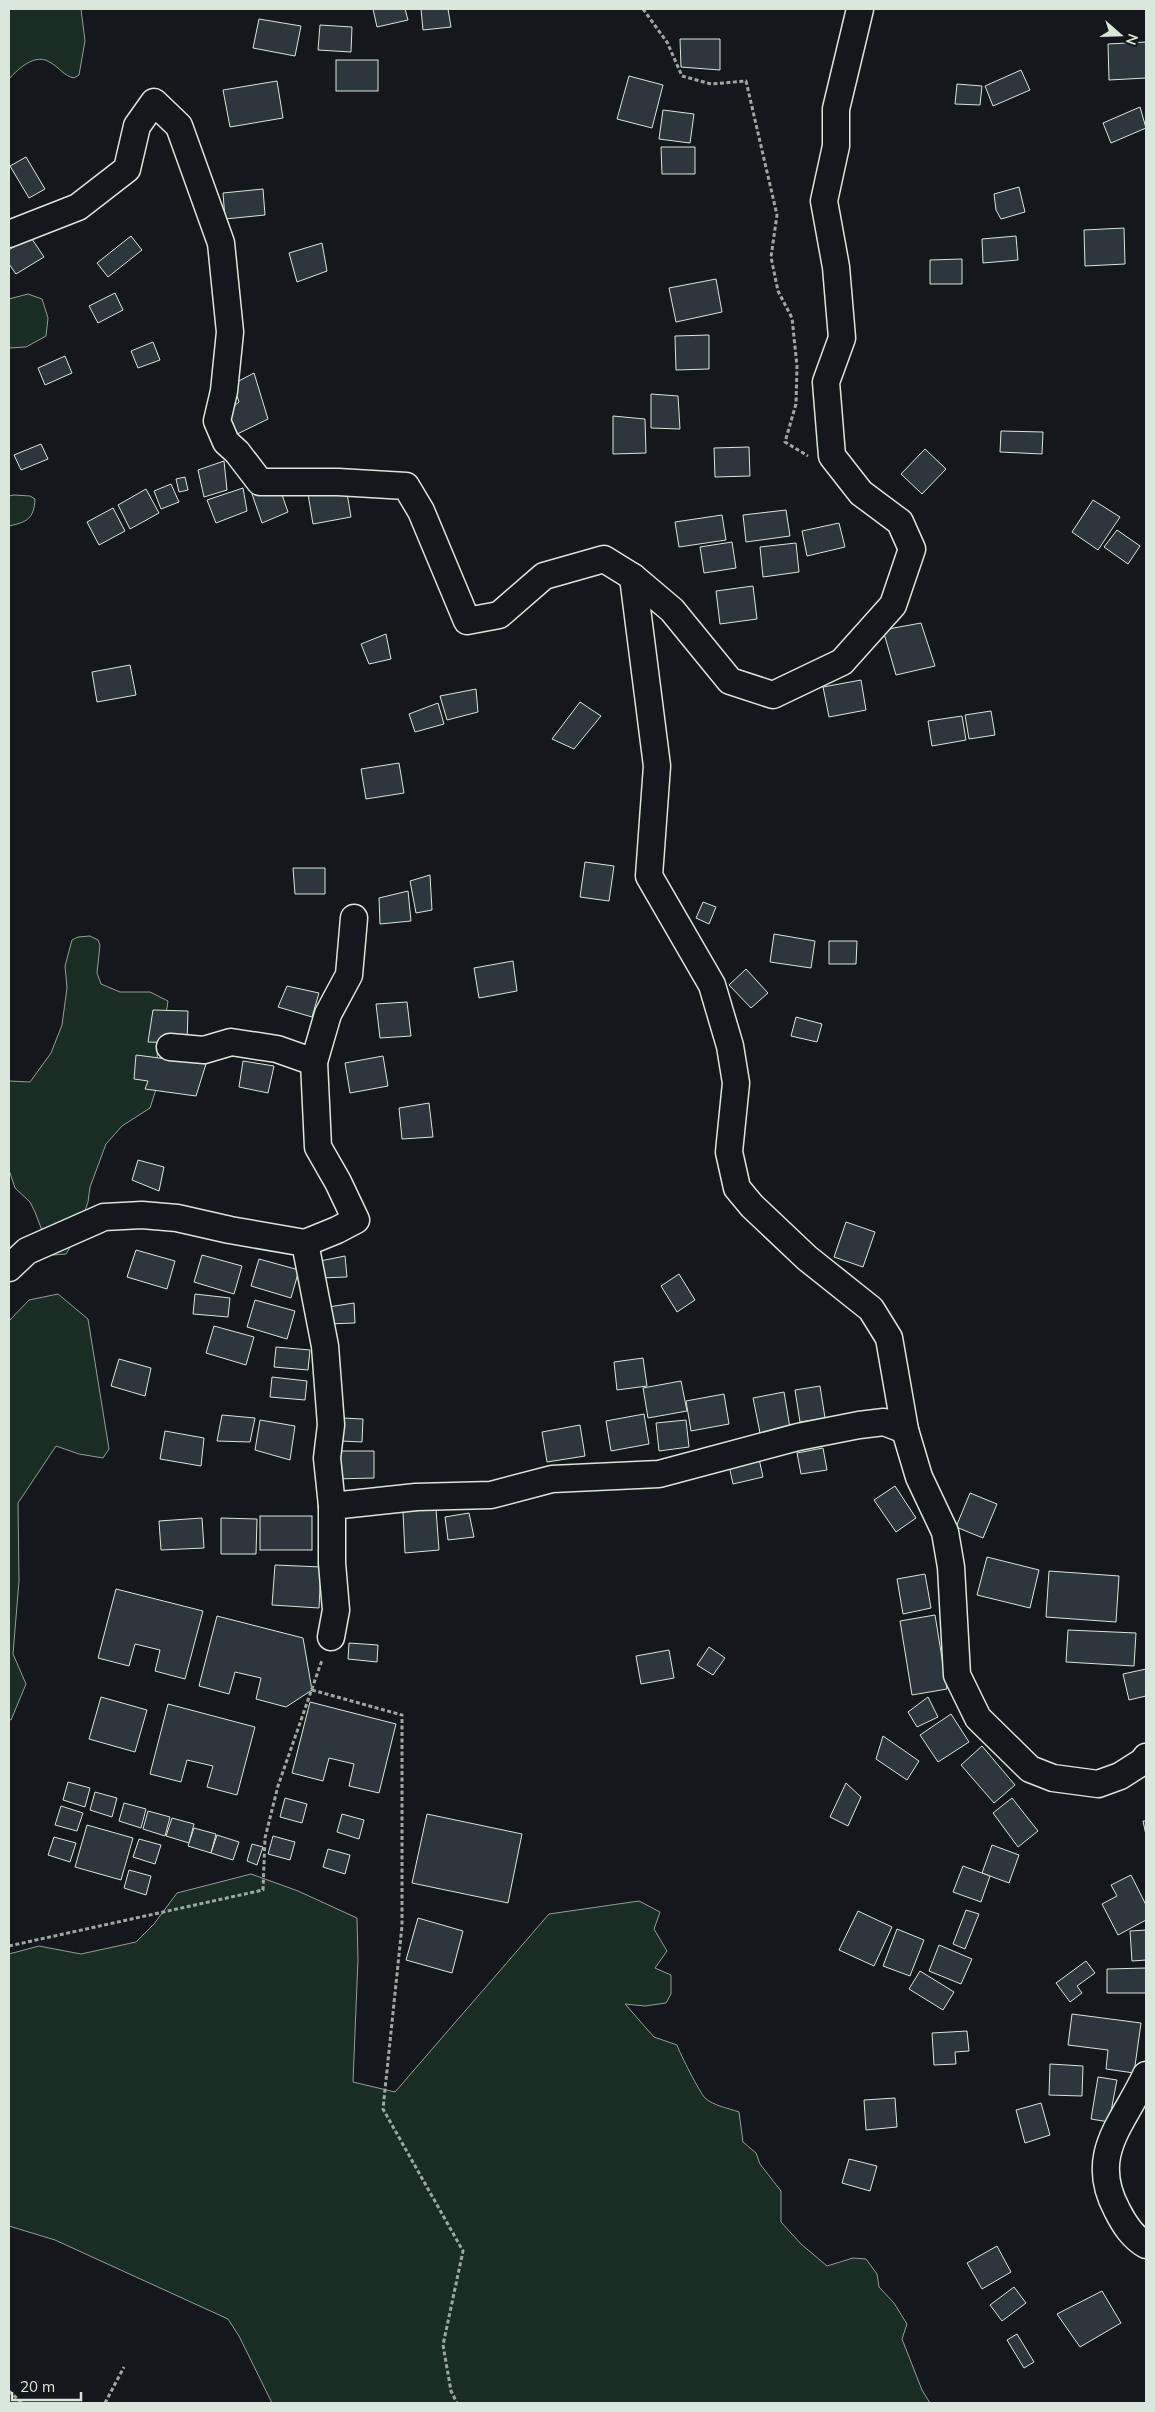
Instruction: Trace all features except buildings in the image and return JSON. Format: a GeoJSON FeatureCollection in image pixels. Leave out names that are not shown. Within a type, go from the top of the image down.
{"type":"FeatureCollection","features":[{"type":"Feature","properties":{"kind":"street"},"geometry":{"type":"LineString","coordinates":[[9,234],[78,207],[127,169],[137,126],[154,102],[179,126],[221,243],[230,332],[224,391],[217,421],[226,442],[237,452],[260,482],[338,482],[406,486],[421,511],[466,621],[499,615],[544,576],[604,559],[633,577],[672,610],[730,681],[773,695],[842,662],[893,605],[912,549],[900,522],[861,493],[832,456],[826,382],[842,338],[836,267],[824,201],[836,146],[836,109],[860,9]]}},
{"type":"Feature","properties":{"kind":"street"},"geometry":{"type":"LineString","coordinates":[[633,577],[657,766],[649,876],[712,985],[730,1046],[736,1083],[729,1152],[737,1188],[752,1206],[807,1258],[870,1309],[889,1338],[905,1430],[919,1477],[945,1532],[951,1567],[957,1675],[978,1718],[1030,1769],[1053,1778],[1098,1784],[1120,1776],[1142,1762],[1146,1756]]}},
{"type":"Feature","properties":{"kind":"street"},"geometry":{"type":"LineString","coordinates":[[9,1268],[27,1252],[104,1218],[142,1215],[177,1218],[230,1230],[305,1243],[356,1220],[338,1182],[318,1147],[314,1062],[328,1014],[350,975],[354,918]]}},
{"type":"Feature","properties":{"kind":"street"},"geometry":{"type":"LineString","coordinates":[[170,1048],[204,1050],[231,1042],[277,1049],[314,1062]]}},
{"type":"Feature","properties":{"kind":"street"},"geometry":{"type":"LineString","coordinates":[[305,1243],[325,1346],[330,1425],[327,1458],[332,1506],[332,1563],[336,1610],[331,1636]]}},
{"type":"Feature","properties":{"kind":"street"},"geometry":{"type":"LineString","coordinates":[[332,1506],[416,1497],[491,1494],[552,1479],[659,1474],[798,1437],[859,1425],[884,1422],[905,1430]]}},
{"type":"Feature","properties":{"kind":"street"},"geometry":{"type":"LineString","coordinates":[[1146,2075],[1112,2134],[1107,2158],[1108,2193],[1126,2228],[1146,2245]]}},
{"type":"Feature","properties":{"kind":"path"},"geometry":{"type":"LineString","coordinates":[[643,9],[667,42],[682,76],[711,84],[746,82],[777,215],[771,257],[778,291],[792,318],[798,366],[796,404],[785,442],[808,456],[832,456]]}},
{"type":"Feature","properties":{"kind":"path"},"geometry":{"type":"LineString","coordinates":[[9,1946],[262,1890],[265,1838],[278,1786],[331,1636]]}},
{"type":"Feature","properties":{"kind":"path"},"geometry":{"type":"LineString","coordinates":[[312,1690],[402,1714],[402,1926],[383,2109],[463,2251],[444,2345],[451,2391],[457,2403]]}},
{"type":"Feature","properties":{"kind":"path"},"geometry":{"type":"LineString","coordinates":[[105,2403],[124,2367]]}},
{"type":"Feature","properties":{"kind":"path"},"geometry":{"type":"LineString","coordinates":[[9,2391],[22,2403]]}},
{"type":"Feature","properties":{"kind":"green space"},"geometry":{"type":"Polygon","coordinates":[[[9,9],[81,9],[85,41],[79,75],[74,78],[71,77],[51,63],[40,59],[23,66],[9,79],[9,9]]]}},
{"type":"Feature","properties":{"kind":"green space"},"geometry":{"type":"Polygon","coordinates":[[[28,294],[42,299],[48,318],[46,336],[26,347],[9,348],[9,299],[28,294]]]}},
{"type":"Feature","properties":{"kind":"green space"},"geometry":{"type":"Polygon","coordinates":[[[9,496],[30,496],[35,499],[34,506],[28,519],[9,526],[9,496]]]}},
{"type":"Feature","properties":{"kind":"green space"},"geometry":{"type":"Polygon","coordinates":[[[90,936],[98,940],[100,945],[97,973],[101,984],[120,992],[150,992],[168,1001],[165,1021],[157,1044],[158,1083],[150,1108],[122,1126],[106,1144],[90,1187],[88,1202],[76,1237],[66,1254],[53,1255],[30,1202],[15,1188],[9,1170],[9,1081],[30,1082],[51,1053],[62,1025],[67,988],[65,966],[72,940],[78,937],[90,936]]]}},
{"type":"Feature","properties":{"kind":"green space"},"geometry":{"type":"Polygon","coordinates":[[[58,1294],[88,1319],[109,1449],[103,1458],[79,1454],[56,1446],[18,1503],[19,1581],[13,1654],[26,1684],[11,1720],[9,1719],[9,1321],[29,1300],[58,1294]]]}},
{"type":"Feature","properties":{"kind":"green space"},"geometry":{"type":"Polygon","coordinates":[[[251,1874],[298,1891],[357,1918],[358,1959],[353,2082],[395,2092],[549,1914],[639,1901],[660,1912],[654,1929],[667,1951],[655,1968],[671,1975],[671,1994],[666,2003],[645,2006],[625,2004],[654,2037],[677,2045],[690,2073],[705,2098],[717,2105],[739,2112],[743,2142],[756,2153],[760,2164],[781,2191],[781,2222],[801,2244],[827,2266],[853,2258],[866,2259],[877,2274],[879,2287],[894,2303],[907,2324],[902,2339],[922,2390],[930,2403],[272,2403],[239,2336],[228,2319],[55,2240],[9,2226],[9,1954],[39,1946],[81,1954],[136,1942],[154,1924],[177,1893],[251,1874]]]}}]}
